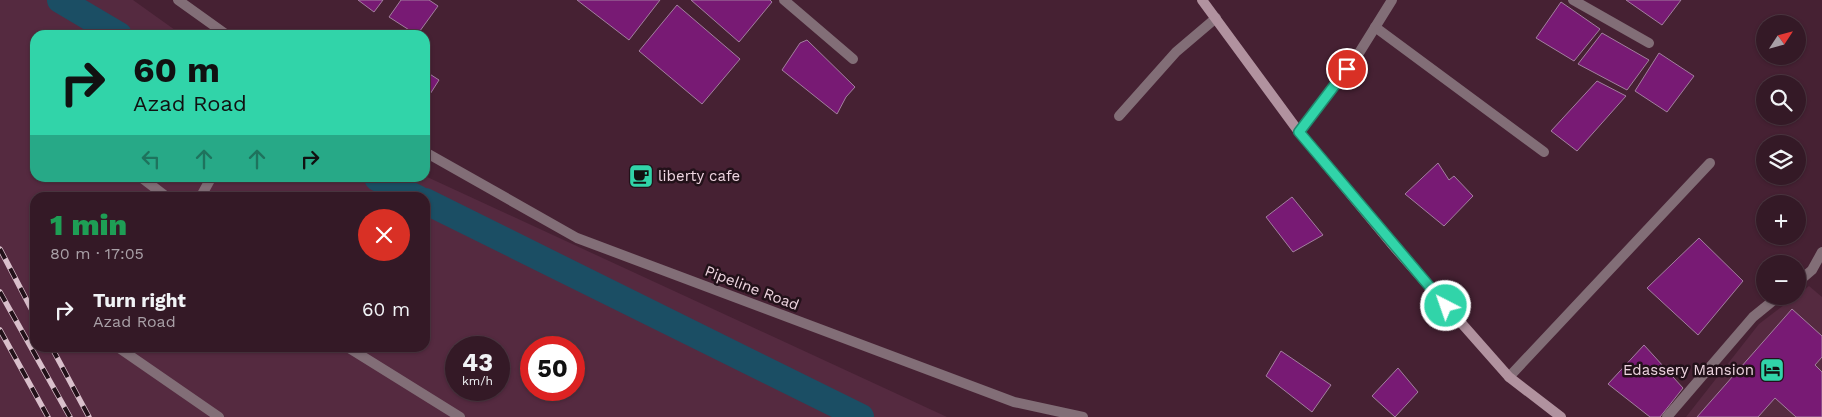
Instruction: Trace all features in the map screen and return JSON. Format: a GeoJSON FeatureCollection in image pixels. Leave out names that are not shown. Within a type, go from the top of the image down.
{"type":"FeatureCollection","features":[{"type":"Feature","properties":{"kind":"main road"},"geometry":{"type":"LineString","coordinates":[[1202,0],[1299,132],[1396,249],[1509,377],[1561,417]]}},
{"type":"Feature","properties":{"kind":"street"},"geometry":{"type":"LineString","coordinates":[[178,0],[220,30]]}},
{"type":"Feature","properties":{"kind":"street"},"geometry":{"type":"LineString","coordinates":[[784,0],[853,58]]}},
{"type":"Feature","properties":{"kind":"street"},"geometry":{"type":"LineString","coordinates":[[1299,132],[1359,53],[1392,0]]}},
{"type":"Feature","properties":{"kind":"street"},"geometry":{"type":"LineString","coordinates":[[1573,0],[1649,43]]}},
{"type":"Feature","properties":{"kind":"street"},"geometry":{"type":"LineString","coordinates":[[1119,116],[1176,52],[1216,18]]}},
{"type":"Feature","properties":{"kind":"street"},"geometry":{"type":"LineString","coordinates":[[1376,27],[1544,152]]}},
{"type":"Feature","properties":{"kind":"street","name":"Pipeline Road"},"geometry":{"type":"LineString","coordinates":[[430,155],[577,238],[1014,402],[1083,417]]}},
{"type":"Feature","properties":{"kind":"street"},"geometry":{"type":"LineString","coordinates":[[1509,377],[1710,163]]}},
{"type":"Feature","properties":{"kind":"street"},"geometry":{"type":"LineString","coordinates":[[147,182],[160,192]]}},
{"type":"Feature","properties":{"kind":"street"},"geometry":{"type":"LineString","coordinates":[[1806,275],[1812,270],[1822,252]]}},
{"type":"Feature","properties":{"kind":"street"},"geometry":{"type":"LineString","coordinates":[[1667,417],[1753,317],[1768,305]]}},
{"type":"Feature","properties":{"kind":"street"},"geometry":{"type":"LineString","coordinates":[[125,352],[219,417]]}},
{"type":"Feature","properties":{"kind":"street"},"geometry":{"type":"LineString","coordinates":[[355,352],[460,417]]}},
{"type":"Feature","properties":{"kind":"shaded area"},"geometry":{"type":"Polygon","coordinates":[[[0,0],[133,0],[175,30],[30,30],[30,182],[430,182],[430,178],[947,417],[0,417],[0,0]]]}},
{"type":"Feature","properties":{"kind":"shaded area","name":"Edassery Mansion"},"geometry":{"type":"Polygon","coordinates":[[[1809,286],[1822,297],[1822,417],[1686,417],[1759,324],[1784,305],[1806,305],[1806,288],[1809,286]]]}},
{"type":"Feature","properties":{"kind":"building"},"geometry":{"type":"Polygon","coordinates":[[[358,0],[383,0],[374,12],[358,0]]]}},
{"type":"Feature","properties":{"kind":"building"},"geometry":{"type":"Polygon","coordinates":[[[401,0],[429,0],[438,6],[421,30],[409,30],[389,17],[401,0]]]}},
{"type":"Feature","properties":{"kind":"building"},"geometry":{"type":"Polygon","coordinates":[[[577,0],[660,0],[629,40],[577,0]]]}},
{"type":"Feature","properties":{"kind":"building"},"geometry":{"type":"Polygon","coordinates":[[[691,0],[770,0],[772,2],[739,42],[691,0]]]}},
{"type":"Feature","properties":{"kind":"building"},"geometry":{"type":"Polygon","coordinates":[[[1626,0],[1681,0],[1662,25],[1626,0]]]}},
{"type":"Feature","properties":{"kind":"building"},"geometry":{"type":"Polygon","coordinates":[[[1561,2],[1600,29],[1574,61],[1536,38],[1561,2]]]}},
{"type":"Feature","properties":{"kind":"building"},"geometry":{"type":"Polygon","coordinates":[[[677,5],[740,59],[702,104],[639,51],[677,5]]]}},
{"type":"Feature","properties":{"kind":"building"},"geometry":{"type":"Polygon","coordinates":[[[1602,33],[1649,60],[1627,90],[1578,64],[1602,33]]]}},
{"type":"Feature","properties":{"kind":"building"},"geometry":{"type":"Polygon","coordinates":[[[807,40],[855,87],[846,97],[837,114],[782,70],[800,43],[807,40]]]}},
{"type":"Feature","properties":{"kind":"building"},"geometry":{"type":"Polygon","coordinates":[[[1659,53],[1694,76],[1667,112],[1635,91],[1659,53]]]}},
{"type":"Feature","properties":{"kind":"building"},"geometry":{"type":"Polygon","coordinates":[[[430,74],[439,80],[430,94],[430,74]]]}},
{"type":"Feature","properties":{"kind":"building"},"geometry":{"type":"Polygon","coordinates":[[[1597,81],[1626,96],[1577,151],[1551,131],[1597,81]]]}},
{"type":"Feature","properties":{"kind":"building"},"geometry":{"type":"Polygon","coordinates":[[[1438,163],[1449,180],[1454,176],[1473,196],[1444,226],[1405,194],[1438,163]]]}},
{"type":"Feature","properties":{"kind":"building"},"geometry":{"type":"Polygon","coordinates":[[[1292,197],[1323,235],[1293,252],[1266,217],[1292,197]]]}},
{"type":"Feature","properties":{"kind":"building"},"geometry":{"type":"Polygon","coordinates":[[[1699,238],[1743,281],[1698,335],[1647,288],[1699,238]]]}},
{"type":"Feature","properties":{"kind":"building","name":"Edassery Mansion"},"geometry":{"type":"Polygon","coordinates":[[[1792,309],[1822,336],[1822,357],[1815,365],[1822,372],[1822,417],[1796,417],[1775,398],[1758,417],[1697,417],[1792,309]]]}},
{"type":"Feature","properties":{"kind":"building"},"geometry":{"type":"Polygon","coordinates":[[[1644,345],[1683,388],[1660,417],[1650,417],[1608,384],[1644,345]]]}},
{"type":"Feature","properties":{"kind":"building"},"geometry":{"type":"Polygon","coordinates":[[[1281,351],[1331,385],[1312,412],[1266,376],[1281,351]]]}},
{"type":"Feature","properties":{"kind":"building"},"geometry":{"type":"Polygon","coordinates":[[[1398,368],[1418,392],[1395,417],[1372,396],[1398,368]]]}},
{"type":"Feature","properties":{"kind":"waterway"},"geometry":{"type":"LineString","coordinates":[[60,0],[111,30]]}},
{"type":"Feature","properties":{"kind":"waterway"},"geometry":{"type":"LineString","coordinates":[[385,182],[405,192]]}},
{"type":"Feature","properties":{"kind":"waterway"},"geometry":{"type":"LineString","coordinates":[[430,203],[861,417]]}},
{"type":"Feature","properties":{"kind":"railway"},"geometry":{"type":"LineString","coordinates":[[0,249],[30,306]]}},
{"type":"Feature","properties":{"kind":"railway"},"geometry":{"type":"LineString","coordinates":[[0,292],[30,346]]}},
{"type":"Feature","properties":{"kind":"railway"},"geometry":{"type":"LineString","coordinates":[[0,330],[48,417]]}},
{"type":"Feature","properties":{"kind":"railway"},"geometry":{"type":"LineString","coordinates":[[34,352],[70,417]]}},
{"type":"Feature","properties":{"kind":"railway"},"geometry":{"type":"LineString","coordinates":[[54,352],[89,417]]}},
{"type":"Feature","properties":{"kind":"place","name":"liberty cafe"},"geometry":{"type":"Point","coordinates":[641,176]}},
{"type":"Feature","properties":{"kind":"place","name":"Edassery Mansion"},"geometry":{"type":"Point","coordinates":[1772,370]}},
{"type":"Feature","properties":{"kind":"route"},"geometry":{"type":"LineString","coordinates":[[1347,69],[1299,132],[1446,306]]}}]}
